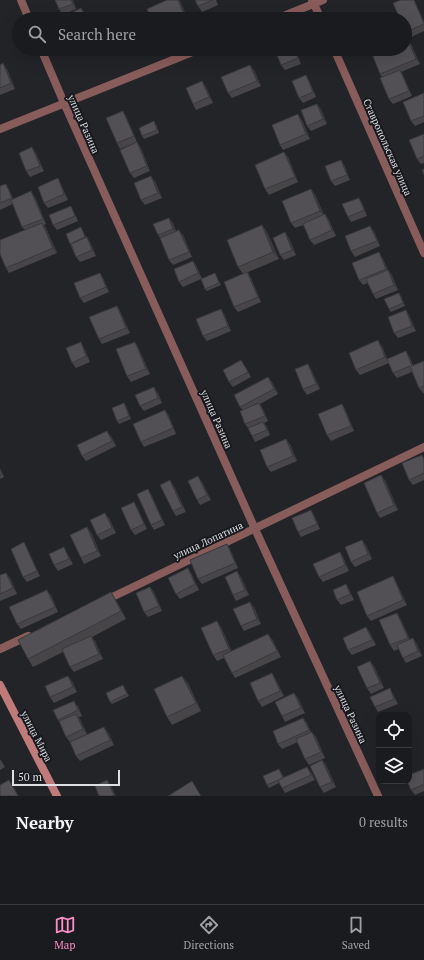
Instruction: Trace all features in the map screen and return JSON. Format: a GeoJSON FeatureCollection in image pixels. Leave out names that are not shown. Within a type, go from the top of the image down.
{"type":"FeatureCollection","features":[{"type":"Feature","properties":{"kind":"main road","name":"улица Мира"},"geometry":{"type":"LineString","coordinates":[[0,685],[57,796]]}},
{"type":"Feature","properties":{"kind":"street"},"geometry":{"type":"LineString","coordinates":[[21,0],[26,12]]}},
{"type":"Feature","properties":{"kind":"street"},"geometry":{"type":"LineString","coordinates":[[291,12],[313,2],[323,0]]}},
{"type":"Feature","properties":{"kind":"street"},"geometry":{"type":"LineString","coordinates":[[313,2],[318,12]]}},
{"type":"Feature","properties":{"kind":"street","name":"улица Разина"},"geometry":{"type":"LineString","coordinates":[[44,56],[64,104],[255,529],[378,796]]}},
{"type":"Feature","properties":{"kind":"street"},"geometry":{"type":"LineString","coordinates":[[0,129],[183,56]]}},
{"type":"Feature","properties":{"kind":"street","name":"Ставропольская улица"},"geometry":{"type":"LineString","coordinates":[[337,56],[424,253]]}},
{"type":"Feature","properties":{"kind":"street","name":"улица Лопатина"},"geometry":{"type":"LineString","coordinates":[[93,606],[424,447]]}},
{"type":"Feature","properties":{"kind":"street"},"geometry":{"type":"LineString","coordinates":[[0,649],[36,632]]}},
{"type":"Feature","properties":{"kind":"building"},"geometry":{"type":"Polygon","coordinates":[[[55,0],[71,0],[73,4],[59,9],[55,0]]]}},
{"type":"Feature","properties":{"kind":"building"},"geometry":{"type":"Polygon","coordinates":[[[167,0],[178,0],[183,12],[148,12],[147,9],[167,0]]]}},
{"type":"Feature","properties":{"kind":"building"},"geometry":{"type":"Polygon","coordinates":[[[195,0],[213,0],[198,6],[195,0]]]}},
{"type":"Feature","properties":{"kind":"building"},"geometry":{"type":"Polygon","coordinates":[[[401,0],[414,0],[424,24],[412,29],[412,12],[397,12],[393,3],[401,0]]]}},
{"type":"Feature","properties":{"kind":"building"},"geometry":{"type":"Polygon","coordinates":[[[81,8],[83,12],[73,12],[81,8]]]}},
{"type":"Feature","properties":{"kind":"building"},"geometry":{"type":"Polygon","coordinates":[[[412,50],[416,59],[380,74],[373,56],[412,56],[412,50]]]}},
{"type":"Feature","properties":{"kind":"building"},"geometry":{"type":"Polygon","coordinates":[[[277,56],[297,56],[298,58],[281,65],[277,56]]]}},
{"type":"Feature","properties":{"kind":"building"},"geometry":{"type":"Polygon","coordinates":[[[3,63],[11,83],[0,88],[0,65],[3,63]]]}},
{"type":"Feature","properties":{"kind":"building"},"geometry":{"type":"Polygon","coordinates":[[[250,65],[257,81],[228,93],[221,77],[250,65]]]}},
{"type":"Feature","properties":{"kind":"building"},"geometry":{"type":"Polygon","coordinates":[[[400,70],[409,91],[389,99],[380,78],[400,70]]]}},
{"type":"Feature","properties":{"kind":"building"},"geometry":{"type":"Polygon","coordinates":[[[306,75],[313,92],[299,98],[292,81],[306,75]]]}},
{"type":"Feature","properties":{"kind":"building"},"geometry":{"type":"Polygon","coordinates":[[[202,81],[209,97],[193,104],[186,88],[202,81]]]}},
{"type":"Feature","properties":{"kind":"building"},"geometry":{"type":"Polygon","coordinates":[[[424,93],[424,116],[411,121],[403,102],[424,93]]]}},
{"type":"Feature","properties":{"kind":"building"},"geometry":{"type":"Polygon","coordinates":[[[317,104],[323,119],[307,126],[301,110],[317,104]]]}},
{"type":"Feature","properties":{"kind":"building"},"geometry":{"type":"Polygon","coordinates":[[[123,111],[134,136],[117,143],[106,118],[123,111]]]}},
{"type":"Feature","properties":{"kind":"building"},"geometry":{"type":"Polygon","coordinates":[[[298,114],[306,134],[280,145],[272,125],[298,114]]]}},
{"type":"Feature","properties":{"kind":"building"},"geometry":{"type":"Polygon","coordinates":[[[154,121],[157,130],[142,136],[139,128],[154,121]]]}},
{"type":"Feature","properties":{"kind":"building"},"geometry":{"type":"Polygon","coordinates":[[[424,134],[424,156],[417,159],[409,140],[424,134]]]}},
{"type":"Feature","properties":{"kind":"building"},"geometry":{"type":"Polygon","coordinates":[[[137,142],[147,166],[130,173],[120,150],[137,142]]]}},
{"type":"Feature","properties":{"kind":"building"},"geometry":{"type":"Polygon","coordinates":[[[32,147],[40,166],[26,171],[19,153],[32,147]]]}},
{"type":"Feature","properties":{"kind":"building"},"geometry":{"type":"Polygon","coordinates":[[[284,152],[295,177],[265,189],[255,165],[284,152]]]}},
{"type":"Feature","properties":{"kind":"building"},"geometry":{"type":"Polygon","coordinates":[[[341,160],[347,175],[331,181],[325,166],[341,160]]]}},
{"type":"Feature","properties":{"kind":"building"},"geometry":{"type":"Polygon","coordinates":[[[151,176],[158,193],[141,200],[134,183],[151,176]]]}},
{"type":"Feature","properties":{"kind":"building"},"geometry":{"type":"Polygon","coordinates":[[[58,178],[64,194],[44,203],[38,187],[58,178]]]}},
{"type":"Feature","properties":{"kind":"building"},"geometry":{"type":"Polygon","coordinates":[[[6,184],[12,198],[0,203],[0,186],[6,184]]]}},
{"type":"Feature","properties":{"kind":"building"},"geometry":{"type":"Polygon","coordinates":[[[311,189],[320,211],[291,223],[282,201],[311,189]]]}},
{"type":"Feature","properties":{"kind":"building"},"geometry":{"type":"Polygon","coordinates":[[[31,191],[43,219],[22,227],[11,200],[31,191]]]}},
{"type":"Feature","properties":{"kind":"building"},"geometry":{"type":"Polygon","coordinates":[[[359,198],[364,210],[348,217],[342,204],[359,198]]]}},
{"type":"Feature","properties":{"kind":"building"},"geometry":{"type":"Polygon","coordinates":[[[71,206],[75,216],[53,225],[49,215],[71,206]]]}},
{"type":"Feature","properties":{"kind":"building"},"geometry":{"type":"Polygon","coordinates":[[[325,214],[332,230],[310,240],[303,224],[325,214]]]}},
{"type":"Feature","properties":{"kind":"building"},"geometry":{"type":"Polygon","coordinates":[[[169,218],[173,229],[158,235],[153,224],[169,218]]]}},
{"type":"Feature","properties":{"kind":"building"},"geometry":{"type":"Polygon","coordinates":[[[42,223],[53,248],[6,268],[0,254],[0,240],[42,223]]]}},
{"type":"Feature","properties":{"kind":"building"},"geometry":{"type":"Polygon","coordinates":[[[262,225],[273,252],[238,267],[227,240],[262,225]]]}},
{"type":"Feature","properties":{"kind":"building"},"geometry":{"type":"Polygon","coordinates":[[[370,226],[377,241],[351,251],[345,236],[370,226]]]}},
{"type":"Feature","properties":{"kind":"building"},"geometry":{"type":"Polygon","coordinates":[[[81,227],[85,237],[70,244],[66,234],[81,227]]]}},
{"type":"Feature","properties":{"kind":"building"},"geometry":{"type":"Polygon","coordinates":[[[179,230],[189,252],[169,260],[160,238],[179,230]]]}},
{"type":"Feature","properties":{"kind":"building"},"geometry":{"type":"Polygon","coordinates":[[[285,232],[292,250],[280,255],[273,238],[285,232]]]}},
{"type":"Feature","properties":{"kind":"building"},"geometry":{"type":"Polygon","coordinates":[[[87,237],[92,250],[76,257],[71,244],[87,237]]]}},
{"type":"Feature","properties":{"kind":"building"},"geometry":{"type":"Polygon","coordinates":[[[379,252],[386,269],[359,280],[352,263],[379,252]]]}},
{"type":"Feature","properties":{"kind":"building"},"geometry":{"type":"Polygon","coordinates":[[[193,261],[198,273],[179,282],[174,269],[193,261]]]}},
{"type":"Feature","properties":{"kind":"building"},"geometry":{"type":"Polygon","coordinates":[[[388,270],[394,285],[373,294],[366,279],[388,270]]]}},
{"type":"Feature","properties":{"kind":"building"},"geometry":{"type":"Polygon","coordinates":[[[247,272],[258,297],[234,307],[224,282],[247,272]]]}},
{"type":"Feature","properties":{"kind":"building"},"geometry":{"type":"Polygon","coordinates":[[[100,273],[106,287],[80,298],[74,283],[100,273]]]}},
{"type":"Feature","properties":{"kind":"building"},"geometry":{"type":"Polygon","coordinates":[[[215,273],[219,283],[205,289],[201,279],[215,273]]]}},
{"type":"Feature","properties":{"kind":"building"},"geometry":{"type":"Polygon","coordinates":[[[399,293],[403,303],[389,309],[384,299],[399,293]]]}},
{"type":"Feature","properties":{"kind":"building"},"geometry":{"type":"Polygon","coordinates":[[[117,306],[126,328],[99,339],[89,317],[117,306]]]}},
{"type":"Feature","properties":{"kind":"building"},"geometry":{"type":"Polygon","coordinates":[[[221,309],[228,326],[203,336],[196,319],[221,309]]]}},
{"type":"Feature","properties":{"kind":"building"},"geometry":{"type":"Polygon","coordinates":[[[406,310],[412,326],[394,333],[388,317],[406,310]]]}},
{"type":"Feature","properties":{"kind":"building"},"geometry":{"type":"Polygon","coordinates":[[[378,340],[385,357],[356,370],[349,353],[378,340]]]}},
{"type":"Feature","properties":{"kind":"building"},"geometry":{"type":"Polygon","coordinates":[[[81,342],[86,356],[72,363],[66,348],[81,342]]]}},
{"type":"Feature","properties":{"kind":"building"},"geometry":{"type":"Polygon","coordinates":[[[135,342],[146,369],[127,376],[116,349],[135,342]]]}},
{"type":"Feature","properties":{"kind":"building"},"geometry":{"type":"Polygon","coordinates":[[[406,351],[412,366],[424,361],[424,386],[419,388],[410,366],[393,373],[387,359],[406,351]]]}},
{"type":"Feature","properties":{"kind":"building"},"geometry":{"type":"Polygon","coordinates":[[[241,360],[248,372],[229,382],[223,370],[241,360]]]}},
{"type":"Feature","properties":{"kind":"building"},"geometry":{"type":"Polygon","coordinates":[[[308,364],[316,384],[303,389],[295,369],[308,364]]]}},
{"type":"Feature","properties":{"kind":"building"},"geometry":{"type":"Polygon","coordinates":[[[268,377],[274,389],[240,407],[234,395],[268,377]]]}},
{"type":"Feature","properties":{"kind":"building"},"geometry":{"type":"Polygon","coordinates":[[[154,387],[158,398],[140,406],[135,395],[154,387]]]}},
{"type":"Feature","properties":{"kind":"building"},"geometry":{"type":"Polygon","coordinates":[[[124,403],[129,416],[117,421],[112,408],[124,403]]]}},
{"type":"Feature","properties":{"kind":"building"},"geometry":{"type":"Polygon","coordinates":[[[259,403],[265,416],[245,424],[240,411],[259,403]]]}},
{"type":"Feature","properties":{"kind":"building"},"geometry":{"type":"Polygon","coordinates":[[[342,404],[351,426],[327,435],[318,414],[342,404]]]}},
{"type":"Feature","properties":{"kind":"building"},"geometry":{"type":"Polygon","coordinates":[[[165,410],[173,428],[141,442],[133,424],[165,410]]]}},
{"type":"Feature","properties":{"kind":"building"},"geometry":{"type":"Polygon","coordinates":[[[263,422],[267,430],[252,436],[248,428],[263,422]]]}},
{"type":"Feature","properties":{"kind":"building"},"geometry":{"type":"Polygon","coordinates":[[[107,431],[112,441],[82,456],[77,445],[107,431]]]}},
{"type":"Feature","properties":{"kind":"building"},"geometry":{"type":"Polygon","coordinates":[[[286,439],[293,456],[267,467],[260,450],[286,439]]]}},
{"type":"Feature","properties":{"kind":"building"},"geometry":{"type":"Polygon","coordinates":[[[422,455],[424,460],[424,473],[409,480],[402,463],[422,455]]]}},
{"type":"Feature","properties":{"kind":"building"},"geometry":{"type":"Polygon","coordinates":[[[381,475],[394,505],[377,513],[364,483],[381,475]]]}},
{"type":"Feature","properties":{"kind":"building"},"geometry":{"type":"Polygon","coordinates":[[[198,476],[207,495],[197,500],[188,481],[198,476]]]}},
{"type":"Feature","properties":{"kind":"building"},"geometry":{"type":"Polygon","coordinates":[[[170,480],[182,507],[173,511],[160,485],[170,480]]]}},
{"type":"Feature","properties":{"kind":"building"},"geometry":{"type":"Polygon","coordinates":[[[148,489],[162,520],[151,525],[137,494],[148,489]]]}},
{"type":"Feature","properties":{"kind":"building"},"geometry":{"type":"Polygon","coordinates":[[[134,502],[144,524],[131,530],[121,508],[134,502]]]}},
{"type":"Feature","properties":{"kind":"building"},"geometry":{"type":"Polygon","coordinates":[[[311,510],[317,524],[298,532],[292,518],[311,510]]]}},
{"type":"Feature","properties":{"kind":"building"},"geometry":{"type":"Polygon","coordinates":[[[105,513],[112,528],[97,535],[90,520],[105,513]]]}},
{"type":"Feature","properties":{"kind":"building"},"geometry":{"type":"Polygon","coordinates":[[[87,527],[97,551],[81,558],[70,535],[87,527]]]}},
{"type":"Feature","properties":{"kind":"building"},"geometry":{"type":"Polygon","coordinates":[[[362,540],[368,554],[351,562],[345,547],[362,540]]]}},
{"type":"Feature","properties":{"kind":"building"},"geometry":{"type":"Polygon","coordinates":[[[24,542],[37,571],[23,577],[11,549],[24,542]]]}},
{"type":"Feature","properties":{"kind":"building"},"geometry":{"type":"Polygon","coordinates":[[[227,544],[235,563],[198,579],[190,560],[227,544]]]}},
{"type":"Feature","properties":{"kind":"building"},"geometry":{"type":"Polygon","coordinates":[[[64,547],[69,559],[54,565],[49,554],[64,547]]]}},
{"type":"Feature","properties":{"kind":"building"},"geometry":{"type":"Polygon","coordinates":[[[340,552],[345,565],[319,577],[313,564],[340,552]]]}},
{"type":"Feature","properties":{"kind":"building"},"geometry":{"type":"Polygon","coordinates":[[[188,568],[195,584],[176,594],[168,578],[188,568]]]}},
{"type":"Feature","properties":{"kind":"building"},"geometry":{"type":"Polygon","coordinates":[[[237,571],[245,590],[233,595],[225,577],[237,571]]]}},
{"type":"Feature","properties":{"kind":"building"},"geometry":{"type":"Polygon","coordinates":[[[6,573],[13,588],[0,594],[0,575],[6,573]]]}},
{"type":"Feature","properties":{"kind":"building"},"geometry":{"type":"Polygon","coordinates":[[[393,576],[403,600],[367,616],[357,592],[393,576]]]}},
{"type":"Feature","properties":{"kind":"building"},"geometry":{"type":"Polygon","coordinates":[[[346,584],[350,594],[337,600],[333,590],[346,584]]]}},
{"type":"Feature","properties":{"kind":"building"},"geometry":{"type":"Polygon","coordinates":[[[150,587],[159,606],[144,612],[136,593],[150,587]]]}},
{"type":"Feature","properties":{"kind":"building"},"geometry":{"type":"Polygon","coordinates":[[[47,590],[55,607],[17,624],[9,607],[47,590]]]}},
{"type":"Feature","properties":{"kind":"building"},"geometry":{"type":"Polygon","coordinates":[[[111,592],[121,611],[28,659],[18,640],[111,592]]]}},
{"type":"Feature","properties":{"kind":"building"},"geometry":{"type":"Polygon","coordinates":[[[250,602],[257,619],[241,626],[233,609],[250,602]]]}},
{"type":"Feature","properties":{"kind":"building"},"geometry":{"type":"Polygon","coordinates":[[[397,613],[408,638],[390,645],[379,620],[397,613]]]}},
{"type":"Feature","properties":{"kind":"building"},"geometry":{"type":"Polygon","coordinates":[[[217,621],[229,649],[213,655],[201,628],[217,621]]]}},
{"type":"Feature","properties":{"kind":"building"},"geometry":{"type":"Polygon","coordinates":[[[366,627],[372,640],[348,650],[343,638],[366,627]]]}},
{"type":"Feature","properties":{"kind":"building"},"geometry":{"type":"Polygon","coordinates":[[[268,634],[277,651],[232,673],[223,655],[268,634]]]}},
{"type":"Feature","properties":{"kind":"building"},"geometry":{"type":"Polygon","coordinates":[[[91,636],[99,654],[70,667],[62,649],[91,636]]]}},
{"type":"Feature","properties":{"kind":"building"},"geometry":{"type":"Polygon","coordinates":[[[413,638],[418,651],[403,658],[397,645],[413,638]]]}},
{"type":"Feature","properties":{"kind":"building"},"geometry":{"type":"Polygon","coordinates":[[[370,661],[380,683],[367,688],[357,667],[370,661]]]}},
{"type":"Feature","properties":{"kind":"building"},"geometry":{"type":"Polygon","coordinates":[[[272,673],[280,691],[258,701],[250,683],[272,673]]]}},
{"type":"Feature","properties":{"kind":"building"},"geometry":{"type":"Polygon","coordinates":[[[68,676],[73,687],[50,697],[45,686],[68,676]]]}},
{"type":"Feature","properties":{"kind":"building"},"geometry":{"type":"Polygon","coordinates":[[[182,676],[196,703],[167,717],[154,689],[182,676]]]}},
{"type":"Feature","properties":{"kind":"building"},"geometry":{"type":"Polygon","coordinates":[[[123,685],[127,694],[110,702],[106,693],[123,685]]]}},
{"type":"Feature","properties":{"kind":"building"},"geometry":{"type":"Polygon","coordinates":[[[390,688],[394,699],[375,707],[370,697],[390,688]]]}},
{"type":"Feature","properties":{"kind":"building"},"geometry":{"type":"Polygon","coordinates":[[[294,693],[301,708],[282,716],[275,702],[294,693]]]}},
{"type":"Feature","properties":{"kind":"building"},"geometry":{"type":"Polygon","coordinates":[[[74,701],[78,710],[58,720],[53,710],[74,701]]]}},
{"type":"Feature","properties":{"kind":"building"},"geometry":{"type":"Polygon","coordinates":[[[76,714],[83,729],[66,737],[59,721],[76,714]]]}},
{"type":"Feature","properties":{"kind":"building"},"geometry":{"type":"Polygon","coordinates":[[[303,718],[309,730],[278,744],[273,731],[303,718]]]}},
{"type":"Feature","properties":{"kind":"building"},"geometry":{"type":"Polygon","coordinates":[[[104,727],[110,740],[76,756],[70,742],[104,727]]]}},
{"type":"Feature","properties":{"kind":"building"},"geometry":{"type":"Polygon","coordinates":[[[312,732],[321,752],[305,759],[296,739],[312,732]]]}},
{"type":"Feature","properties":{"kind":"building"},"geometry":{"type":"Polygon","coordinates":[[[322,760],[332,782],[320,787],[310,766],[322,760]]]}},
{"type":"Feature","properties":{"kind":"building"},"geometry":{"type":"Polygon","coordinates":[[[307,767],[311,775],[282,788],[278,780],[307,767]]]}},
{"type":"Feature","properties":{"kind":"building"},"geometry":{"type":"Polygon","coordinates":[[[279,769],[283,778],[267,785],[263,776],[279,769]]]}},
{"type":"Feature","properties":{"kind":"building"},"geometry":{"type":"Polygon","coordinates":[[[424,769],[424,784],[411,790],[408,784],[412,784],[412,774],[424,769]]]}},
{"type":"Feature","properties":{"kind":"building"},"geometry":{"type":"Polygon","coordinates":[[[9,780],[18,796],[0,796],[0,785],[9,780]]]}},
{"type":"Feature","properties":{"kind":"building"},"geometry":{"type":"Polygon","coordinates":[[[107,780],[114,795],[99,796],[95,786],[107,780]]]}},
{"type":"Feature","properties":{"kind":"building"},"geometry":{"type":"Polygon","coordinates":[[[192,781],[201,796],[168,796],[192,781]]]}}]}
